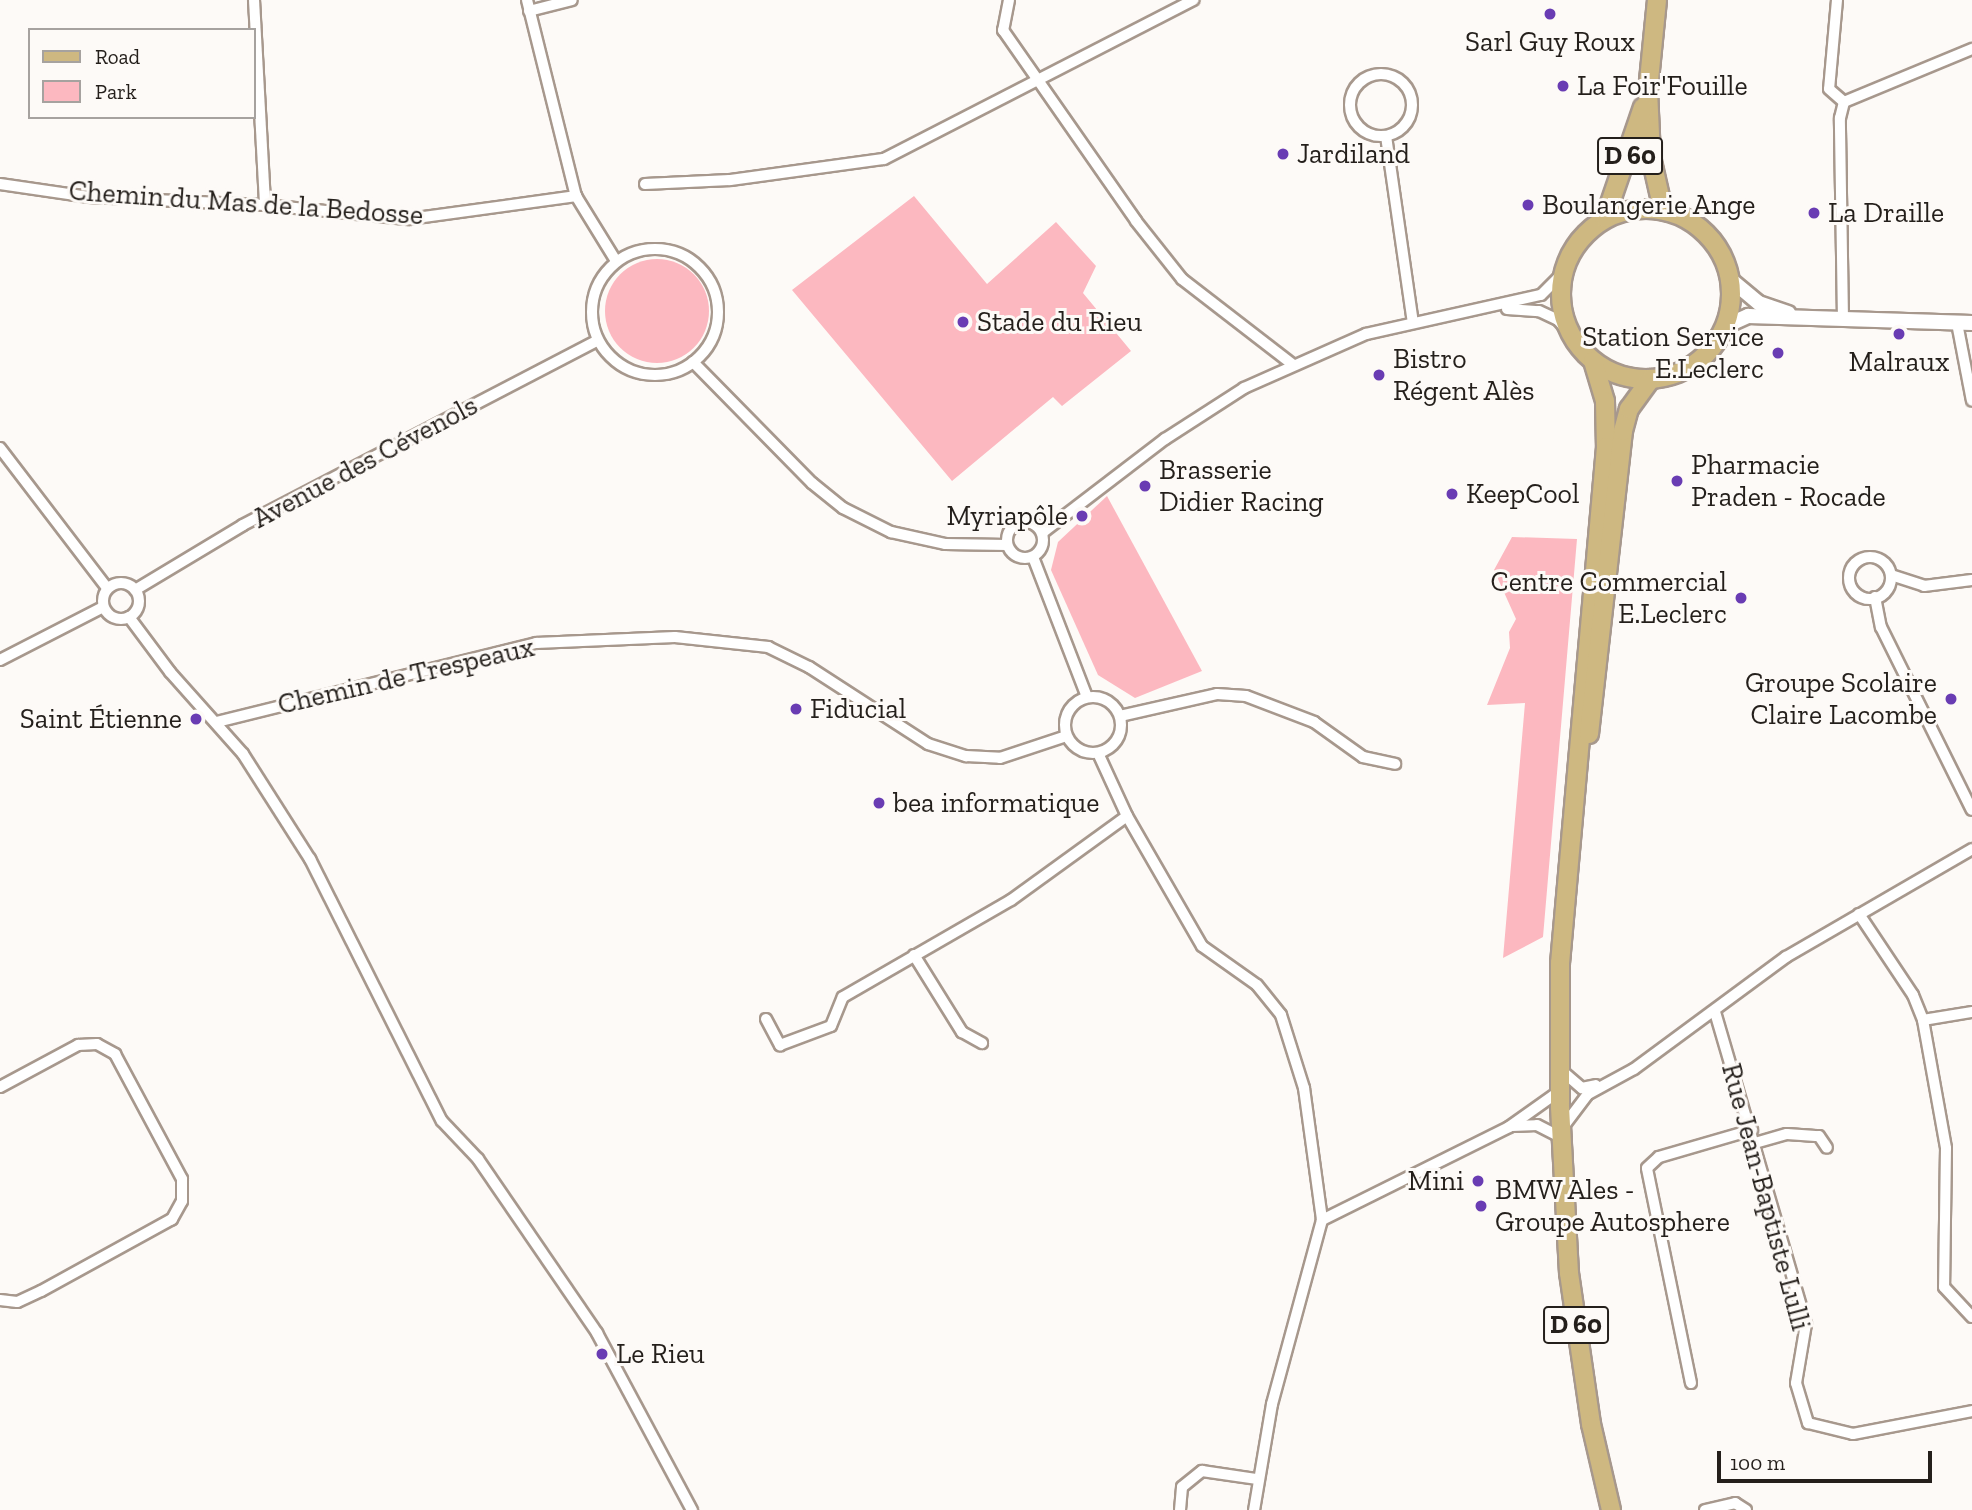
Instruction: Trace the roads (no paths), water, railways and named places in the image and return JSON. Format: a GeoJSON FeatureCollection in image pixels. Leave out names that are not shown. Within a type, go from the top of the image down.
{"type":"FeatureCollection","features":[{"type":"Feature","properties":{"kind":"main road","name":"D 60"},"geometry":{"type":"LineString","coordinates":[[1657,0],[1648,90],[1651,157],[1663,210]]}},
{"type":"Feature","properties":{"kind":"main road","name":"D 60"},"geometry":{"type":"LineString","coordinates":[[1605,218],[1631,154],[1648,90]]}},
{"type":"Feature","properties":{"kind":"main road"},"geometry":{"type":"LineString","coordinates":[[1633,209],[1663,210],[1700,227],[1714,242],[1730,279],[1731,301],[1716,342],[1698,361],[1676,373],[1651,379],[1611,372],[1593,361],[1571,335],[1563,315],[1563,273],[1571,251],[1605,218],[1633,209]]}},
{"type":"Feature","properties":{"kind":"main road","name":"D 60"},"geometry":{"type":"LineString","coordinates":[[1593,361],[1605,401],[1606,447],[1582,689],[1575,817],[1560,963],[1561,1090],[1569,1273],[1591,1424],[1611,1510]]}},
{"type":"Feature","properties":{"kind":"main road","name":"D 60"},"geometry":{"type":"LineString","coordinates":[[1575,817],[1597,689],[1623,431],[1629,409],[1651,379]]}},
{"type":"Feature","properties":{"kind":"street"},"geometry":{"type":"LineString","coordinates":[[254,0],[256,28]]}},
{"type":"Feature","properties":{"kind":"street"},"geometry":{"type":"LineString","coordinates":[[572,0],[528,6],[576,196],[616,261]]}},
{"type":"Feature","properties":{"kind":"street"},"geometry":{"type":"LineString","coordinates":[[1009,0],[1003,30],[1136,221],[1182,279],[1292,364]]}},
{"type":"Feature","properties":{"kind":"street"},"geometry":{"type":"LineString","coordinates":[[645,184],[730,180],[884,159],[1041,82],[1194,0]]}},
{"type":"Feature","properties":{"kind":"street"},"geometry":{"type":"LineString","coordinates":[[1837,0],[1829,89],[1844,102]]}},
{"type":"Feature","properties":{"kind":"street"},"geometry":{"type":"LineString","coordinates":[[256,37],[265,205]]}},
{"type":"Feature","properties":{"kind":"street"},"geometry":{"type":"LineString","coordinates":[[1844,102],[1972,49]]}},
{"type":"Feature","properties":{"kind":"street"},"geometry":{"type":"LineString","coordinates":[[1379,74],[1401,82],[1412,101],[1404,126],[1386,136],[1358,127],[1350,109],[1354,90],[1379,74]]}},
{"type":"Feature","properties":{"kind":"street"},"geometry":{"type":"LineString","coordinates":[[1843,320],[1840,118],[1844,102]]}},
{"type":"Feature","properties":{"kind":"street"},"geometry":{"type":"LineString","coordinates":[[1386,136],[1413,323]]}},
{"type":"Feature","properties":{"kind":"street","name":"Chemin du Mas de la Bedosse"},"geometry":{"type":"LineString","coordinates":[[0,184],[89,197],[265,205],[409,219],[576,196]]}},
{"type":"Feature","properties":{"kind":"street"},"geometry":{"type":"LineString","coordinates":[[673,251],[705,273],[715,291],[716,330],[693,362],[664,374],[633,371],[618,364],[598,340],[592,319],[593,298],[601,278],[616,261],[634,252],[673,251]]}},
{"type":"Feature","properties":{"kind":"street"},"geometry":{"type":"LineString","coordinates":[[1042,533],[1208,410],[1292,364],[1366,334],[1483,311],[1541,295],[1563,273]]}},
{"type":"Feature","properties":{"kind":"street"},"geometry":{"type":"LineString","coordinates":[[1730,279],[1759,303],[1810,318]]}},
{"type":"Feature","properties":{"kind":"street"},"geometry":{"type":"LineString","coordinates":[[1483,311],[1539,311],[1558,320],[1571,335]]}},
{"type":"Feature","properties":{"kind":"street"},"geometry":{"type":"LineString","coordinates":[[1716,342],[1730,324],[1748,316],[1972,323]]}},
{"type":"Feature","properties":{"kind":"street"},"geometry":{"type":"LineString","coordinates":[[1957,323],[1972,401]]}},
{"type":"Feature","properties":{"kind":"street","name":"Avenue des Cévenols"},"geometry":{"type":"LineString","coordinates":[[135,590],[243,525],[598,340]]}},
{"type":"Feature","properties":{"kind":"street"},"geometry":{"type":"LineString","coordinates":[[693,362],[812,483],[843,509],[891,533],[945,544],[1007,545]]}},
{"type":"Feature","properties":{"kind":"street"},"geometry":{"type":"LineString","coordinates":[[0,448],[107,589]]}},
{"type":"Feature","properties":{"kind":"street"},"geometry":{"type":"LineString","coordinates":[[1028,522],[1042,533],[1043,544],[1033,557],[1017,557],[1007,545],[1007,533],[1016,524],[1028,522]]}},
{"type":"Feature","properties":{"kind":"street"},"geometry":{"type":"LineString","coordinates":[[1033,557],[1087,697]]}},
{"type":"Feature","properties":{"kind":"street"},"geometry":{"type":"LineString","coordinates":[[1873,557],[1888,567],[1891,575],[1886,591],[1875,597],[1860,596],[1853,590],[1849,580],[1856,562],[1873,557]]}},
{"type":"Feature","properties":{"kind":"street"},"geometry":{"type":"LineString","coordinates":[[1891,575],[1924,586],[1972,580]]}},
{"type":"Feature","properties":{"kind":"street"},"geometry":{"type":"LineString","coordinates":[[103,607],[107,589],[118,583],[135,590],[139,602],[130,617]]}},
{"type":"Feature","properties":{"kind":"street"},"geometry":{"type":"LineString","coordinates":[[1875,597],[1881,626],[1972,810]]}},
{"type":"Feature","properties":{"kind":"street"},"geometry":{"type":"LineString","coordinates":[[103,607],[117,619],[130,617]]}},
{"type":"Feature","properties":{"kind":"street"},"geometry":{"type":"LineString","coordinates":[[0,660],[103,607]]}},
{"type":"Feature","properties":{"kind":"street"},"geometry":{"type":"LineString","coordinates":[[130,617],[170,672],[217,722],[310,859],[442,1121],[478,1159],[597,1333],[692,1510]]}},
{"type":"Feature","properties":{"kind":"street","name":"Chemin de Trespeaux"},"geometry":{"type":"LineString","coordinates":[[217,722],[536,643],[675,637],[768,647],[809,667],[928,744],[966,756],[999,758],[1066,736]]}},
{"type":"Feature","properties":{"kind":"street"},"geometry":{"type":"LineString","coordinates":[[1120,716],[1217,694],[1246,696],[1314,722],[1363,757],[1395,764]]}},
{"type":"Feature","properties":{"kind":"street"},"geometry":{"type":"LineString","coordinates":[[1087,697],[1111,703],[1120,716],[1114,744],[1098,753],[1079,750],[1066,736],[1070,708],[1087,697]]}},
{"type":"Feature","properties":{"kind":"street"},"geometry":{"type":"LineString","coordinates":[[1098,753],[1127,816],[1202,946],[1257,985],[1281,1015],[1304,1088],[1322,1220],[1272,1404],[1257,1479],[1254,1510]]}},
{"type":"Feature","properties":{"kind":"street"},"geometry":{"type":"LineString","coordinates":[[766,1019],[780,1045],[831,1026],[843,997],[1011,900],[1127,816]]}},
{"type":"Feature","properties":{"kind":"street"},"geometry":{"type":"LineString","coordinates":[[1509,1126],[1537,1125],[1562,1134],[1588,1094],[1634,1069],[1715,1012],[1786,957],[1972,849]]}},
{"type":"Feature","properties":{"kind":"street"},"geometry":{"type":"LineString","coordinates":[[1859,914],[1913,995],[1923,1020],[1946,1148],[1944,1287],[1972,1317]]}},
{"type":"Feature","properties":{"kind":"street"},"geometry":{"type":"LineString","coordinates":[[914,955],[962,1031],[982,1043]]}},
{"type":"Feature","properties":{"kind":"street","name":"Rue Jean-Baptiste Lulli"},"geometry":{"type":"LineString","coordinates":[[1715,1012],[1752,1130],[1805,1324],[1796,1383],[1808,1423],[1853,1434],[1972,1411]]}},
{"type":"Feature","properties":{"kind":"street"},"geometry":{"type":"LineString","coordinates":[[1923,1020],[1972,1012]]}},
{"type":"Feature","properties":{"kind":"street"},"geometry":{"type":"LineString","coordinates":[[0,1087],[78,1045],[97,1044],[115,1054],[182,1179],[182,1201],[172,1219],[29,1297],[17,1302],[0,1300]]}},
{"type":"Feature","properties":{"kind":"street"},"geometry":{"type":"LineString","coordinates":[[1561,1070],[1582,1088],[1634,1069]]}},
{"type":"Feature","properties":{"kind":"street"},"geometry":{"type":"LineString","coordinates":[[1322,1220],[1509,1126],[1561,1090]]}},
{"type":"Feature","properties":{"kind":"street"},"geometry":{"type":"LineString","coordinates":[[1691,1383],[1647,1168],[1659,1157],[1752,1130]]}},
{"type":"Feature","properties":{"kind":"street"},"geometry":{"type":"LineString","coordinates":[[1755,1143],[1787,1135],[1819,1136],[1827,1148]]}},
{"type":"Feature","properties":{"kind":"street"},"geometry":{"type":"LineString","coordinates":[[1180,1510],[1182,1487],[1202,1471],[1257,1479]]}},
{"type":"Feature","properties":{"kind":"street"},"geometry":{"type":"LineString","coordinates":[[1705,1510],[1735,1503],[1746,1510]]}},
{"type":"Feature","properties":{"kind":"place","name":"Sarl Guy Roux"},"geometry":{"type":"Point","coordinates":[1550,14]}},
{"type":"Feature","properties":{"kind":"place","name":"La Foir'Fouille"},"geometry":{"type":"Point","coordinates":[1563,86]}},
{"type":"Feature","properties":{"kind":"place","name":"Jardiland"},"geometry":{"type":"Point","coordinates":[1283,154]}},
{"type":"Feature","properties":{"kind":"place","name":"Boulangerie Ange"},"geometry":{"type":"Point","coordinates":[1528,205]}},
{"type":"Feature","properties":{"kind":"place","name":"La Draille"},"geometry":{"type":"Point","coordinates":[1814,213]}},
{"type":"Feature","properties":{"kind":"place","name":"Stade du Rieu"},"geometry":{"type":"Point","coordinates":[963,322]}},
{"type":"Feature","properties":{"kind":"place","name":"Malraux"},"geometry":{"type":"Point","coordinates":[1899,334]}},
{"type":"Feature","properties":{"kind":"place","name":"Station Service E.Leclerc"},"geometry":{"type":"Point","coordinates":[1778,353]}},
{"type":"Feature","properties":{"kind":"place","name":"Bistro Régent Alès"},"geometry":{"type":"Point","coordinates":[1379,375]}},
{"type":"Feature","properties":{"kind":"place","name":"Pharmacie Praden - Rocade"},"geometry":{"type":"Point","coordinates":[1677,481]}},
{"type":"Feature","properties":{"kind":"place","name":"Brasserie Didier Racing"},"geometry":{"type":"Point","coordinates":[1145,486]}},
{"type":"Feature","properties":{"kind":"place","name":"KeepCool"},"geometry":{"type":"Point","coordinates":[1452,494]}},
{"type":"Feature","properties":{"kind":"place","name":"Myriapôle"},"geometry":{"type":"Point","coordinates":[1082,516]}},
{"type":"Feature","properties":{"kind":"place","name":"Centre Commercial E.Leclerc"},"geometry":{"type":"Point","coordinates":[1741,598]}},
{"type":"Feature","properties":{"kind":"place","name":"Groupe Scolaire Claire Lacombe"},"geometry":{"type":"Point","coordinates":[1951,699]}},
{"type":"Feature","properties":{"kind":"place","name":"Fiducial"},"geometry":{"type":"Point","coordinates":[796,709]}},
{"type":"Feature","properties":{"kind":"place","name":"Saint Étienne"},"geometry":{"type":"Point","coordinates":[196,719]}},
{"type":"Feature","properties":{"kind":"place","name":"bea informatique"},"geometry":{"type":"Point","coordinates":[879,803]}},
{"type":"Feature","properties":{"kind":"place","name":"Mini"},"geometry":{"type":"Point","coordinates":[1478,1181]}},
{"type":"Feature","properties":{"kind":"place","name":"BMW Ales - Groupe Autosphere"},"geometry":{"type":"Point","coordinates":[1481,1206]}},
{"type":"Feature","properties":{"kind":"place","name":"Le Rieu"},"geometry":{"type":"Point","coordinates":[602,1354]}}]}
